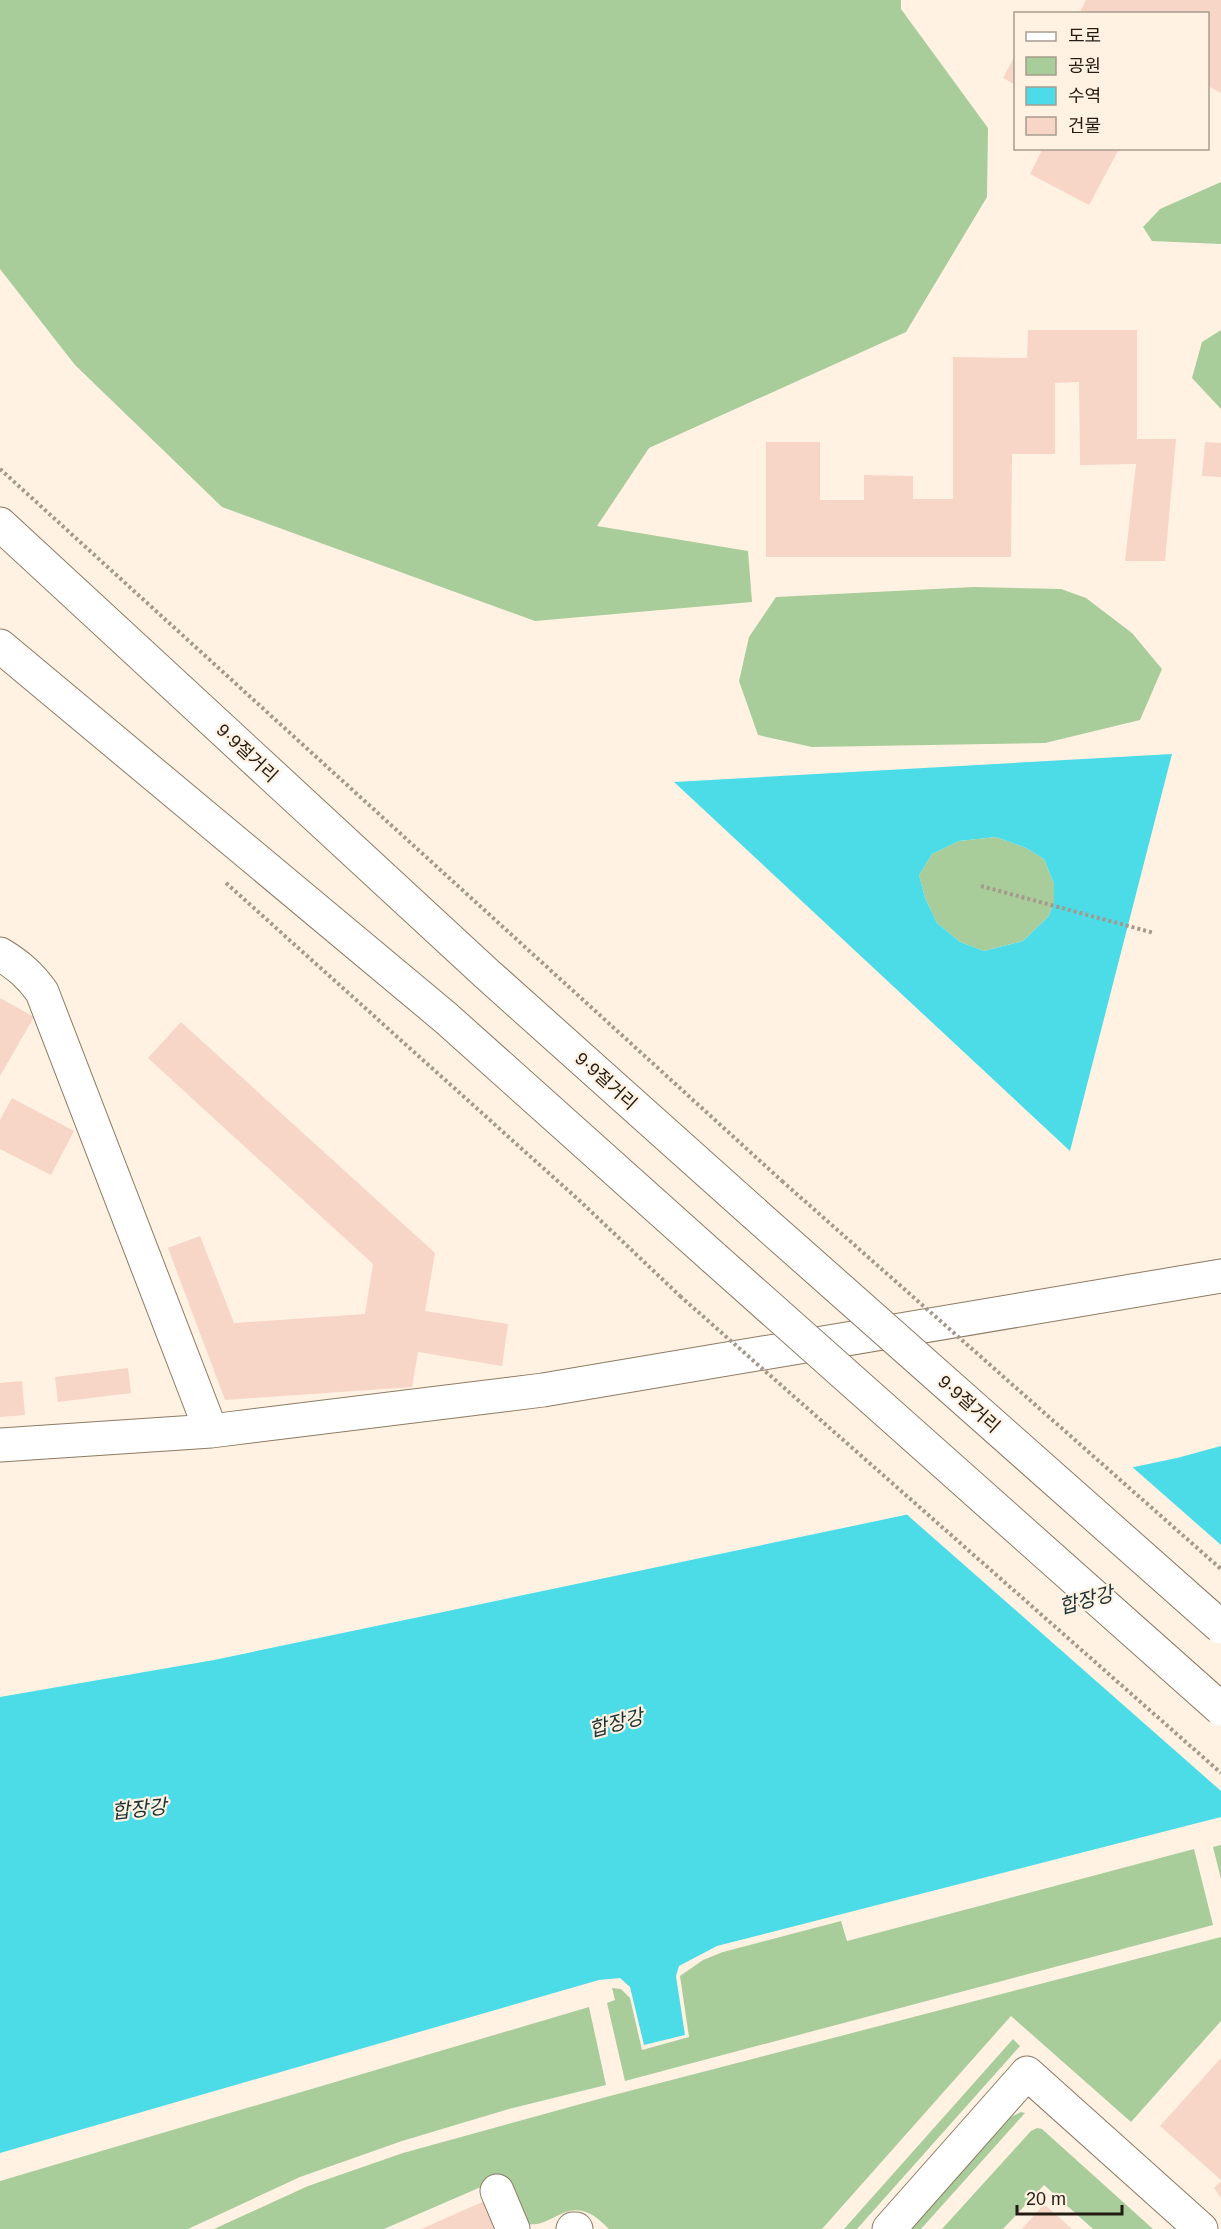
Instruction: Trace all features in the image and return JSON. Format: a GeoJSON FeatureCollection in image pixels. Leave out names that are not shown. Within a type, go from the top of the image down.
{"type":"FeatureCollection","features":[{"type":"Feature","properties":{"kind":"main road","name":"9·9절거리"},"geometry":{"type":"LineString","coordinates":[[0,524],[487,974],[1221,1627]]}},
{"type":"Feature","properties":{"kind":"main road"},"geometry":{"type":"LineString","coordinates":[[0,646],[446,1018],[1221,1709]]}},
{"type":"Feature","properties":{"kind":"main road"},"geometry":{"type":"LineString","coordinates":[[0,954],[19,965],[33,978],[42,992],[211,1431]]}},
{"type":"Feature","properties":{"kind":"main road"},"geometry":{"type":"LineString","coordinates":[[0,1445],[211,1431],[543,1390],[1221,1276]]}},
{"type":"Feature","properties":{"kind":"main road"},"geometry":{"type":"LineString","coordinates":[[889,2229],[1027,2073],[1201,2229]]}},
{"type":"Feature","properties":{"kind":"main road"},"geometry":{"type":"LineString","coordinates":[[497,2191],[513,2229]]}},
{"type":"Feature","properties":{"kind":"path"},"geometry":{"type":"LineString","coordinates":[[0,469],[782,1181],[1221,1569]]}},
{"type":"Feature","properties":{"kind":"path"},"geometry":{"type":"LineString","coordinates":[[220,878],[573,1194],[680,1296],[1221,1773]]}},
{"type":"Feature","properties":{"kind":"path"},"geometry":{"type":"LineString","coordinates":[[981,886],[1154,933]]}},
{"type":"Feature","properties":{"kind":"green space"},"geometry":{"type":"Polygon","coordinates":[[[0,0],[901,0],[901,9],[988,128],[987,197],[906,332],[649,448],[597,526],[748,551],[752,602],[535,621],[222,507],[75,365],[0,269],[0,0]]]}},
{"type":"Feature","properties":{"kind":"green space"},"geometry":{"type":"Polygon","coordinates":[[[1221,182],[1221,244],[1152,241],[1143,227],[1160,209],[1221,182]]]}},
{"type":"Feature","properties":{"kind":"green space"},"geometry":{"type":"Polygon","coordinates":[[[1221,330],[1221,409],[1192,378],[1202,342],[1221,330]]]}},
{"type":"Feature","properties":{"kind":"green space"},"geometry":{"type":"Polygon","coordinates":[[[974,587],[1061,589],[1086,598],[1132,633],[1162,669],[1140,720],[1045,743],[812,747],[758,735],[739,681],[749,637],[776,597],[974,587]]]}},
{"type":"Feature","properties":{"kind":"green space"},"geometry":{"type":"Polygon","coordinates":[[[996,837],[1026,848],[1044,859],[1054,884],[1054,904],[1048,917],[1023,941],[984,951],[960,942],[937,923],[925,898],[919,875],[932,854],[959,841],[996,837]]]}},
{"type":"Feature","properties":{"kind":"green space"},"geometry":{"type":"Polygon","coordinates":[[[1221,1845],[1221,1879],[1213,1847],[1221,1845]]]}},
{"type":"Feature","properties":{"kind":"green space"},"geometry":{"type":"Polygon","coordinates":[[[1194,1849],[1213,1925],[625,2081],[607,2003],[615,2000],[612,1988],[621,1989],[630,1998],[642,2050],[689,2037],[680,1976],[703,1960],[723,1952],[841,1921],[847,1941],[1194,1849]]]}},
{"type":"Feature","properties":{"kind":"green space"},"geometry":{"type":"Polygon","coordinates":[[[1221,1937],[1221,2021],[1131,2122],[1011,2016],[822,2229],[609,2229],[584,2211],[574,2210],[537,2224],[526,2224],[504,2177],[384,2229],[214,2229],[308,2186],[403,2153],[606,2097],[1221,1937]]]}},
{"type":"Feature","properties":{"kind":"green space"},"geometry":{"type":"Polygon","coordinates":[[[589,2007],[606,2085],[509,2109],[402,2141],[300,2177],[188,2229],[0,2229],[0,2181],[589,2007]]]}},
{"type":"Feature","properties":{"kind":"green space"},"geometry":{"type":"Polygon","coordinates":[[[1013,2039],[1020,2046],[857,2229],[844,2229],[1013,2039]]]}},
{"type":"Feature","properties":{"kind":"green space"},"geometry":{"type":"Polygon","coordinates":[[[1021,2112],[1025,2113],[921,2229],[911,2229],[1011,2117],[1021,2112]]]}},
{"type":"Feature","properties":{"kind":"green space"},"geometry":{"type":"Polygon","coordinates":[[[1037,2128],[1042,2129],[1153,2229],[1093,2229],[1044,2185],[1003,2229],[942,2229],[1031,2131],[1037,2128]]]}},
{"type":"Feature","properties":{"kind":"water"},"geometry":{"type":"Polygon","coordinates":[[[1172,754],[1070,1151],[674,782],[1172,754]],[[996,837],[959,841],[932,854],[919,875],[925,898],[937,923],[960,942],[984,951],[1023,941],[1048,917],[1054,904],[1054,884],[1044,859],[1026,848],[996,837]]]}},
{"type":"Feature","properties":{"kind":"water","name":"합장강"},"geometry":{"type":"Polygon","coordinates":[[[1221,1446],[1221,1817],[717,1946],[679,1966],[676,1976],[685,2035],[644,2045],[630,1987],[620,1978],[599,1980],[0,2153],[0,1697],[214,1660],[1177,1458],[1221,1446]]]}},
{"type":"Feature","properties":{"kind":"pier"},"geometry":{"type":"Polygon","coordinates":[[[1130,1465],[1221,1545],[1221,1791],[904,1512],[1130,1465]]]}},
{"type":"Feature","properties":{"kind":"building"},"geometry":{"type":"Polygon","coordinates":[[[1086,0],[1221,0],[1221,93],[1209,87],[1209,12],[1080,12],[1086,0]]]}},
{"type":"Feature","properties":{"kind":"building"},"geometry":{"type":"Polygon","coordinates":[[[1014,58],[1014,84],[1003,78],[1014,58]]]}},
{"type":"Feature","properties":{"kind":"building"},"geometry":{"type":"Polygon","coordinates":[[[1042,150],[1118,151],[1089,205],[1030,174],[1042,150]]]}},
{"type":"Feature","properties":{"kind":"building"},"geometry":{"type":"Polygon","coordinates":[[[1028,330],[1137,330],[1137,439],[1176,439],[1165,561],[1125,561],[1136,464],[1080,465],[1079,382],[1055,383],[1055,454],[1012,454],[1011,557],[766,557],[766,442],[820,442],[820,500],[864,500],[864,475],[913,476],[913,499],[953,499],[953,357],[1027,358],[1028,330]]]}},
{"type":"Feature","properties":{"kind":"building"},"geometry":{"type":"Polygon","coordinates":[[[1205,442],[1221,443],[1221,477],[1202,476],[1205,442]]]}},
{"type":"Feature","properties":{"kind":"building"},"geometry":{"type":"Polygon","coordinates":[[[0,998],[34,1017],[0,1076],[0,998]]]}},
{"type":"Feature","properties":{"kind":"building"},"geometry":{"type":"Polygon","coordinates":[[[181,1022],[435,1253],[425,1311],[508,1324],[502,1366],[418,1352],[412,1387],[225,1400],[168,1248],[200,1236],[234,1323],[365,1314],[373,1264],[148,1058],[181,1022]]]}},
{"type":"Feature","properties":{"kind":"building"},"geometry":{"type":"Polygon","coordinates":[[[12,1098],[74,1131],[51,1175],[0,1149],[0,1120],[12,1098]]]}},
{"type":"Feature","properties":{"kind":"building"},"geometry":{"type":"Polygon","coordinates":[[[128,1368],[131,1393],[58,1402],[55,1377],[128,1368]]]}},
{"type":"Feature","properties":{"kind":"building"},"geometry":{"type":"Polygon","coordinates":[[[22,1381],[25,1415],[0,1417],[0,1383],[22,1381]]]}},
{"type":"Feature","properties":{"kind":"building"},"geometry":{"type":"Polygon","coordinates":[[[1221,2058],[1221,2180],[1160,2126],[1221,2058]]]}},
{"type":"Feature","properties":{"kind":"building"},"geometry":{"type":"Polygon","coordinates":[[[1221,2181],[1221,2198],[1214,2188],[1221,2181]]]}},
{"type":"Feature","properties":{"kind":"building"},"geometry":{"type":"Polygon","coordinates":[[[487,2200],[499,2229],[421,2229],[487,2200]]]}},
{"type":"Feature","properties":{"kind":"building"},"geometry":{"type":"Polygon","coordinates":[[[1044,2204],[1072,2229],[1022,2229],[1044,2204]]]}}]}
